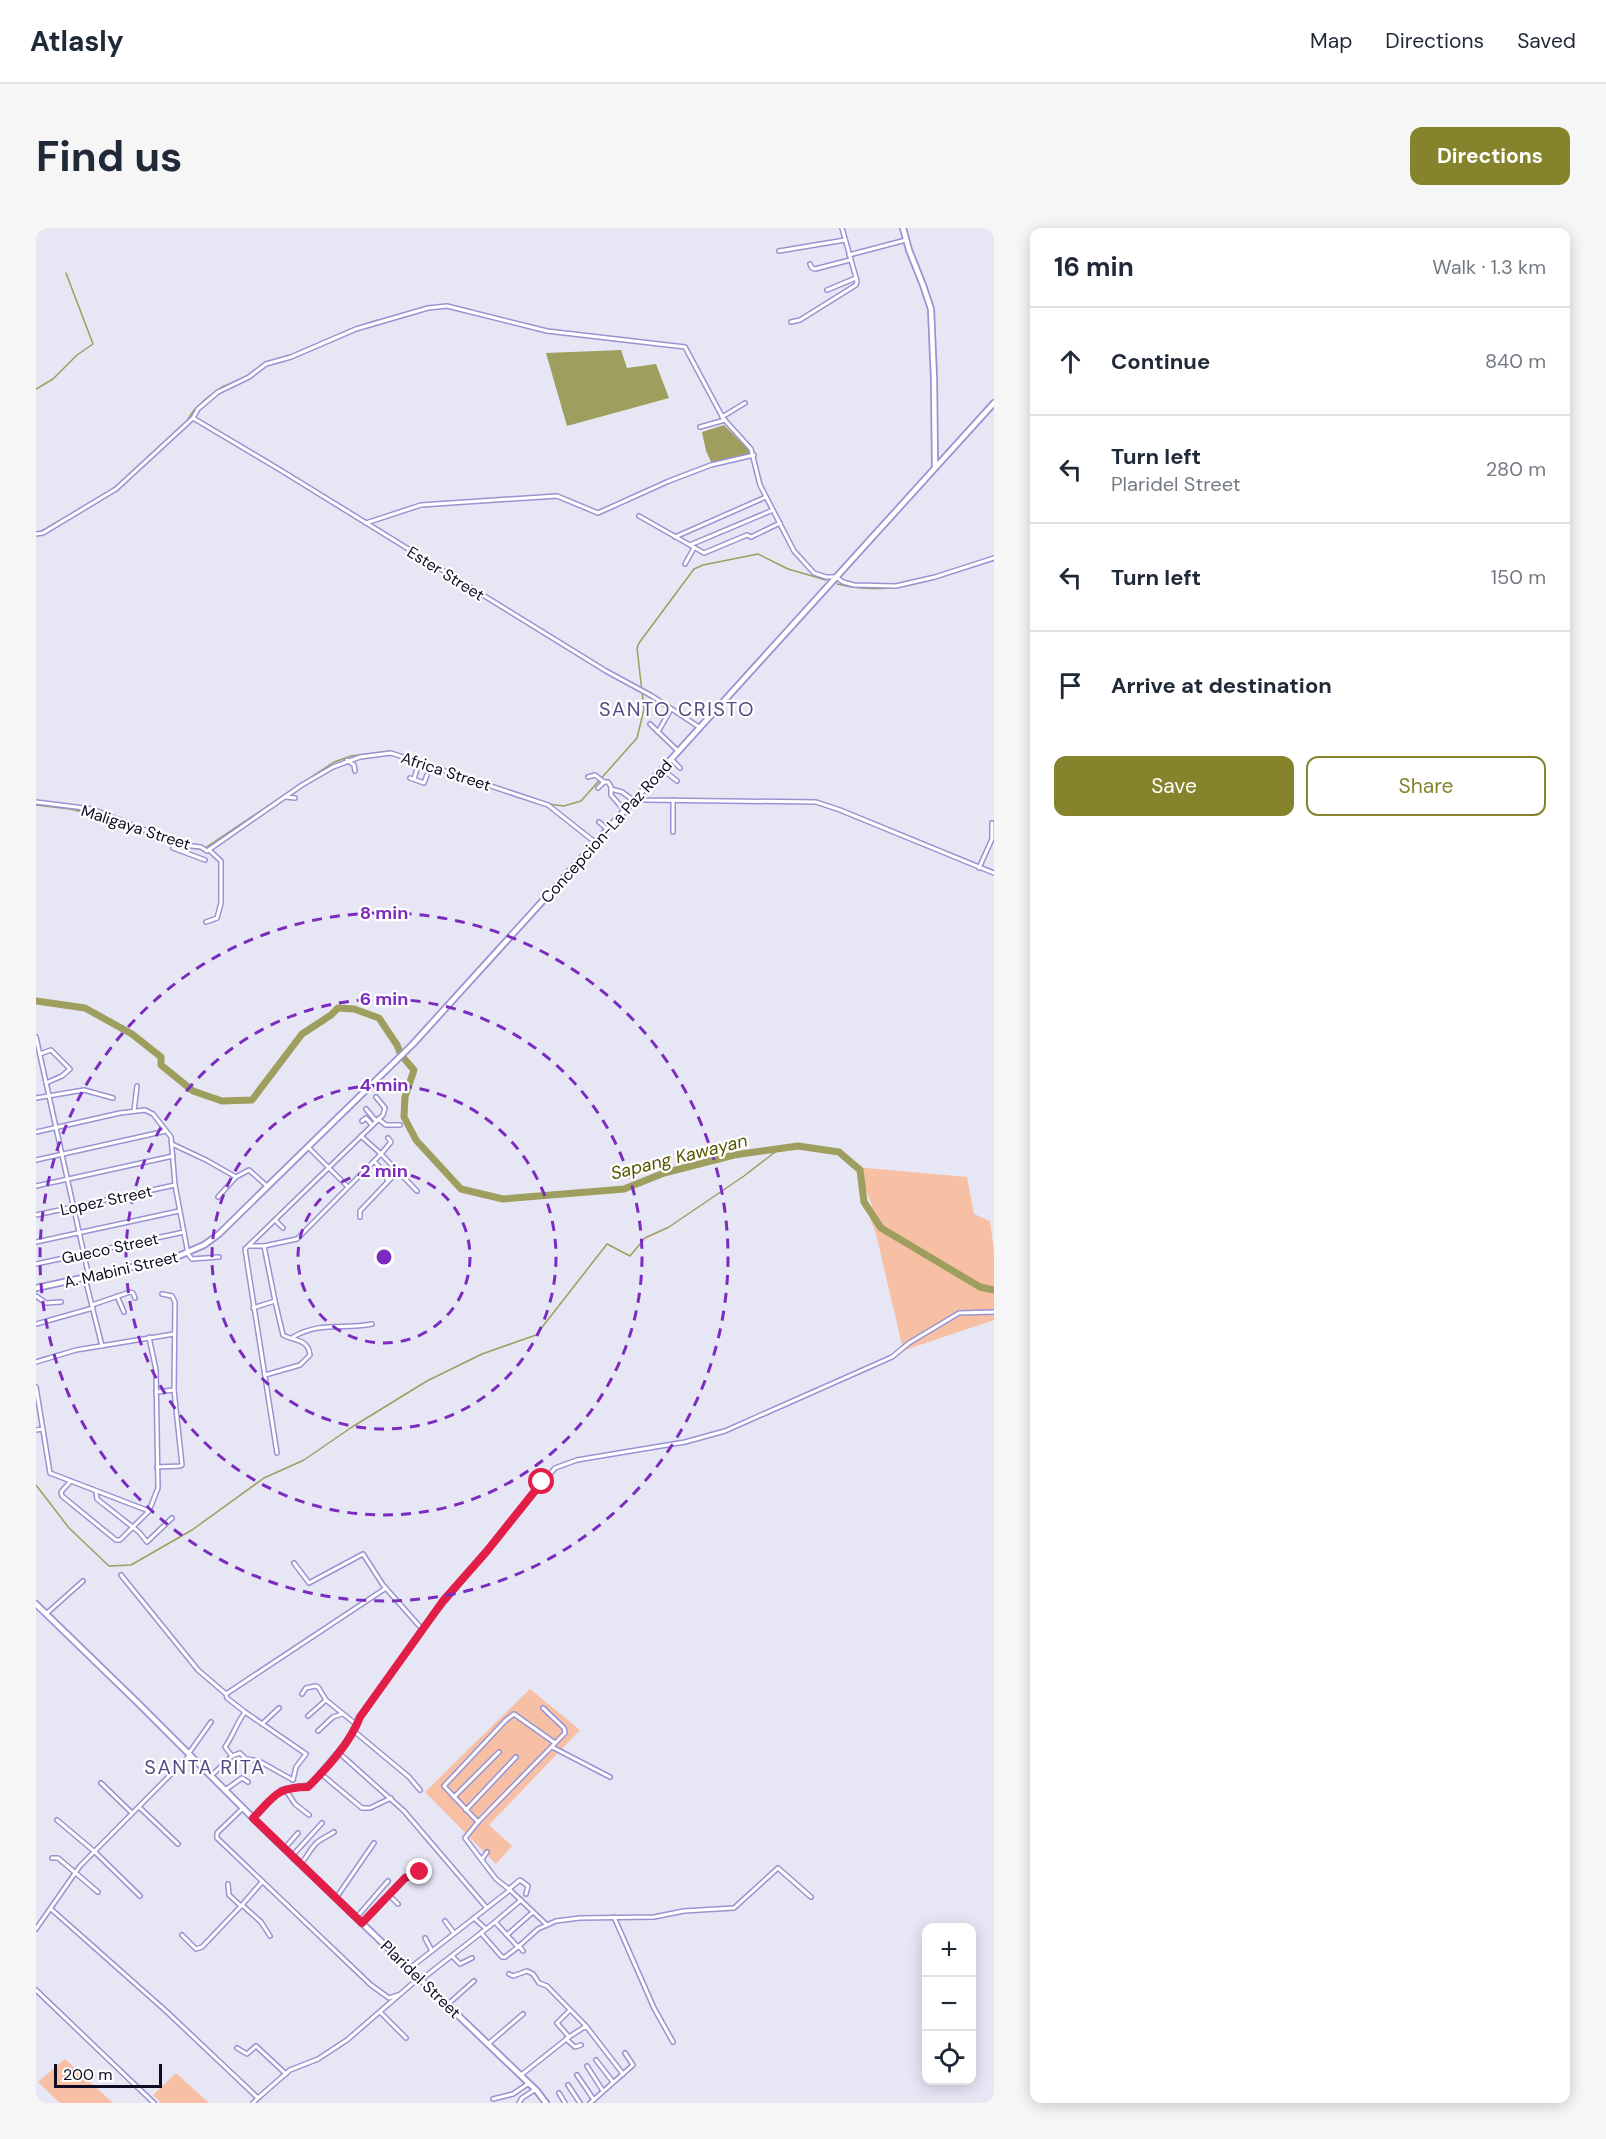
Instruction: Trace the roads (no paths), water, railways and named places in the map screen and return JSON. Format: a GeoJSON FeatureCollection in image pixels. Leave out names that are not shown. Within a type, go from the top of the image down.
{"type":"FeatureCollection","features":[{"type":"Feature","properties":{"kind":"main road"},"geometry":{"type":"LineString","coordinates":[[903,228],[931,309],[935,467]]}},
{"type":"Feature","properties":{"kind":"main road","name":"Concepcion-La Paz Road"},"geometry":{"type":"LineString","coordinates":[[204,1245],[308,1148],[408,1048],[994,403]]}},
{"type":"Feature","properties":{"kind":"main road","name":"A. Mabini Street"},"geometry":{"type":"LineString","coordinates":[[36,1288],[188,1254],[204,1245]]}},
{"type":"Feature","properties":{"kind":"main road","name":"Plaridel Street"},"geometry":{"type":"LineString","coordinates":[[36,1604],[284,1849],[536,2089],[546,2103]]}},
{"type":"Feature","properties":{"kind":"street"},"geometry":{"type":"LineString","coordinates":[[791,322],[800,320],[857,283],[842,228]]}},
{"type":"Feature","properties":{"kind":"street"},"geometry":{"type":"LineString","coordinates":[[779,251],[845,240]]}},
{"type":"Feature","properties":{"kind":"street"},"geometry":{"type":"LineString","coordinates":[[810,264],[812,268],[815,268],[906,240]]}},
{"type":"Feature","properties":{"kind":"street"},"geometry":{"type":"LineString","coordinates":[[826,290],[856,278]]}},
{"type":"Feature","properties":{"kind":"street"},"geometry":{"type":"LineString","coordinates":[[36,534],[79,513],[116,489],[218,392],[249,377],[266,364],[291,357],[356,329],[442,306],[547,331],[683,346],[687,349],[723,419],[752,449],[757,480],[794,551],[808,569],[819,576],[836,577],[854,585],[899,585],[935,577],[994,558]]}},
{"type":"Feature","properties":{"kind":"street"},"geometry":{"type":"LineString","coordinates":[[700,427],[723,419],[745,403]]}},
{"type":"Feature","properties":{"kind":"street","name":"Ester Street"},"geometry":{"type":"LineString","coordinates":[[193,418],[699,727]]}},
{"type":"Feature","properties":{"kind":"street"},"geometry":{"type":"LineString","coordinates":[[366,523],[421,505],[557,496],[598,513],[711,465],[754,456]]}},
{"type":"Feature","properties":{"kind":"street"},"geometry":{"type":"LineString","coordinates":[[675,537],[766,497]]}},
{"type":"Feature","properties":{"kind":"street"},"geometry":{"type":"LineString","coordinates":[[685,564],[692,547],[773,510]]}},
{"type":"Feature","properties":{"kind":"street"},"geometry":{"type":"LineString","coordinates":[[639,516],[704,553],[747,535],[751,537],[780,523]]}},
{"type":"Feature","properties":{"kind":"street"},"geometry":{"type":"LineString","coordinates":[[658,732],[671,709]]}},
{"type":"Feature","properties":{"kind":"street"},"geometry":{"type":"LineString","coordinates":[[650,724],[678,751]]}},
{"type":"Feature","properties":{"kind":"street","name":"Africa Street"},"geometry":{"type":"LineString","coordinates":[[209,850],[322,772],[347,760],[392,753],[548,805],[596,843]]}},
{"type":"Feature","properties":{"kind":"street"},"geometry":{"type":"LineString","coordinates":[[671,759],[680,768]]}},
{"type":"Feature","properties":{"kind":"street"},"geometry":{"type":"LineString","coordinates":[[347,760],[354,765],[355,771]]}},
{"type":"Feature","properties":{"kind":"street"},"geometry":{"type":"LineString","coordinates":[[419,762],[412,778],[424,783],[427,775]]}},
{"type":"Feature","properties":{"kind":"street"},"geometry":{"type":"LineString","coordinates":[[662,769],[677,781]]}},
{"type":"Feature","properties":{"kind":"street"},"geometry":{"type":"LineString","coordinates":[[588,777],[595,776],[608,782],[611,795],[625,811]]}},
{"type":"Feature","properties":{"kind":"street"},"geometry":{"type":"LineString","coordinates":[[598,788],[602,780]]}},
{"type":"Feature","properties":{"kind":"street"},"geometry":{"type":"LineString","coordinates":[[611,789],[622,792],[635,800],[816,802],[994,873]]}},
{"type":"Feature","properties":{"kind":"street"},"geometry":{"type":"LineString","coordinates":[[285,797],[295,798]]}},
{"type":"Feature","properties":{"kind":"street"},"geometry":{"type":"LineString","coordinates":[[673,801],[673,831]]}},
{"type":"Feature","properties":{"kind":"street","name":"Maligaya Street"},"geometry":{"type":"LineString","coordinates":[[36,802],[92,809],[174,843],[209,850]]}},
{"type":"Feature","properties":{"kind":"street"},"geometry":{"type":"LineString","coordinates":[[599,822],[608,830]]}},
{"type":"Feature","properties":{"kind":"street"},"geometry":{"type":"LineString","coordinates":[[979,868],[992,839],[992,823]]}},
{"type":"Feature","properties":{"kind":"street"},"geometry":{"type":"LineString","coordinates":[[174,843],[172,847],[205,860]]}},
{"type":"Feature","properties":{"kind":"street"},"geometry":{"type":"LineString","coordinates":[[206,922],[217,918],[221,903],[220,859],[209,850]]}},
{"type":"Feature","properties":{"kind":"street"},"geometry":{"type":"LineString","coordinates":[[36,1037],[102,1346]]}},
{"type":"Feature","properties":{"kind":"street"},"geometry":{"type":"LineString","coordinates":[[40,1054],[51,1050],[70,1069],[62,1076],[46,1083]]}},
{"type":"Feature","properties":{"kind":"street"},"geometry":{"type":"LineString","coordinates":[[36,1070],[43,1068]]}},
{"type":"Feature","properties":{"kind":"street"},"geometry":{"type":"LineString","coordinates":[[134,1112],[137,1086]]}},
{"type":"Feature","properties":{"kind":"street"},"geometry":{"type":"LineString","coordinates":[[36,1098],[84,1090],[113,1098]]}},
{"type":"Feature","properties":{"kind":"street"},"geometry":{"type":"LineString","coordinates":[[278,1453],[244,1250],[386,1110],[376,1097]]}},
{"type":"Feature","properties":{"kind":"street"},"geometry":{"type":"LineString","coordinates":[[366,1109],[386,1125],[400,1125]]}},
{"type":"Feature","properties":{"kind":"street"},"geometry":{"type":"LineString","coordinates":[[36,1132],[145,1110],[153,1114],[171,1137],[175,1185],[188,1254],[192,1259],[219,1257]]}},
{"type":"Feature","properties":{"kind":"street"},"geometry":{"type":"LineString","coordinates":[[362,1122],[366,1118],[372,1125]]}},
{"type":"Feature","properties":{"kind":"street"},"geometry":{"type":"LineString","coordinates":[[36,1160],[166,1131]]}},
{"type":"Feature","properties":{"kind":"street"},"geometry":{"type":"LineString","coordinates":[[361,1136],[417,1191]]}},
{"type":"Feature","properties":{"kind":"street"},"geometry":{"type":"LineString","coordinates":[[247,1246],[264,1246],[297,1239],[381,1154],[390,1144],[388,1138]]}},
{"type":"Feature","properties":{"kind":"street"},"geometry":{"type":"LineString","coordinates":[[172,1144],[236,1177]]}},
{"type":"Feature","properties":{"kind":"street"},"geometry":{"type":"LineString","coordinates":[[308,1148],[348,1187]]}},
{"type":"Feature","properties":{"kind":"street"},"geometry":{"type":"LineString","coordinates":[[36,1186],[173,1156]]}},
{"type":"Feature","properties":{"kind":"street"},"geometry":{"type":"LineString","coordinates":[[374,1161],[388,1181]]}},
{"type":"Feature","properties":{"kind":"street"},"geometry":{"type":"LineString","coordinates":[[218,1197],[236,1177],[249,1170],[267,1186]]}},
{"type":"Feature","properties":{"kind":"street"},"geometry":{"type":"LineString","coordinates":[[360,1217],[361,1209],[398,1171]]}},
{"type":"Feature","properties":{"kind":"street","name":"Lopez Street"},"geometry":{"type":"LineString","coordinates":[[36,1215],[175,1185]]}},
{"type":"Feature","properties":{"kind":"street"},"geometry":{"type":"LineString","coordinates":[[36,1242],[179,1211]]}},
{"type":"Feature","properties":{"kind":"street"},"geometry":{"type":"LineString","coordinates":[[275,1220],[283,1228]]}},
{"type":"Feature","properties":{"kind":"street","name":"Gueco Street"},"geometry":{"type":"LineString","coordinates":[[36,1264],[184,1232]]}},
{"type":"Feature","properties":{"kind":"street"},"geometry":{"type":"LineString","coordinates":[[264,1246],[283,1335],[301,1340],[309,1349],[310,1355],[300,1365],[265,1375]]}},
{"type":"Feature","properties":{"kind":"street"},"geometry":{"type":"LineString","coordinates":[[36,1323],[132,1292],[135,1298]]}},
{"type":"Feature","properties":{"kind":"street"},"geometry":{"type":"LineString","coordinates":[[157,1467],[182,1465],[174,1390],[174,1298],[162,1294]]}},
{"type":"Feature","properties":{"kind":"street"},"geometry":{"type":"LineString","coordinates":[[36,1296],[46,1303],[61,1302]]}},
{"type":"Feature","properties":{"kind":"street"},"geometry":{"type":"LineString","coordinates":[[117,1296],[124,1312]]}},
{"type":"Feature","properties":{"kind":"street"},"geometry":{"type":"LineString","coordinates":[[253,1308],[275,1301]]}},
{"type":"Feature","properties":{"kind":"street"},"geometry":{"type":"LineString","coordinates":[[253,1818],[285,1789],[294,1786],[309,1786],[355,1732],[360,1717],[422,1629],[555,1468],[577,1460],[685,1442],[725,1431],[892,1357],[909,1343],[959,1313],[994,1312]]}},
{"type":"Feature","properties":{"kind":"street"},"geometry":{"type":"LineString","coordinates":[[291,1338],[312,1328],[322,1329],[340,1325],[359,1327],[372,1324]]}},
{"type":"Feature","properties":{"kind":"street"},"geometry":{"type":"LineString","coordinates":[[36,1362],[76,1350],[174,1334]]}},
{"type":"Feature","properties":{"kind":"street"},"geometry":{"type":"LineString","coordinates":[[70,1482],[62,1492],[62,1496],[116,1540],[120,1540],[149,1511],[157,1491],[157,1467],[156,1370],[149,1337]]}},
{"type":"Feature","properties":{"kind":"street"},"geometry":{"type":"LineString","coordinates":[[36,1387],[38,1414],[43,1429],[50,1473],[149,1511]]}},
{"type":"Feature","properties":{"kind":"street"},"geometry":{"type":"LineString","coordinates":[[156,1392],[174,1390]]}},
{"type":"Feature","properties":{"kind":"street"},"geometry":{"type":"LineString","coordinates":[[36,1430],[43,1429]]}},
{"type":"Feature","properties":{"kind":"street"},"geometry":{"type":"LineString","coordinates":[[96,1492],[97,1499],[133,1527],[147,1542],[172,1518]]}},
{"type":"Feature","properties":{"kind":"street"},"geometry":{"type":"LineString","coordinates":[[294,1563],[310,1583],[363,1554],[386,1588],[422,1629]]}},
{"type":"Feature","properties":{"kind":"street"},"geometry":{"type":"LineString","coordinates":[[122,1575],[198,1670],[244,1712],[306,1754],[297,1767],[293,1780],[294,1786]]}},
{"type":"Feature","properties":{"kind":"street"},"geometry":{"type":"LineString","coordinates":[[46,1614],[83,1581]]}},
{"type":"Feature","properties":{"kind":"street"},"geometry":{"type":"LineString","coordinates":[[226,1694],[386,1588]]}},
{"type":"Feature","properties":{"kind":"street"},"geometry":{"type":"LineString","coordinates":[[302,1694],[306,1688],[315,1686],[326,1700],[357,1725]]}},
{"type":"Feature","properties":{"kind":"street"},"geometry":{"type":"LineString","coordinates":[[308,1716],[326,1700]]}},
{"type":"Feature","properties":{"kind":"street"},"geometry":{"type":"LineString","coordinates":[[262,1724],[279,1708]]}},
{"type":"Feature","properties":{"kind":"street"},"geometry":{"type":"LineString","coordinates":[[543,1708],[566,1731],[465,1838],[496,1879],[547,1925]]}},
{"type":"Feature","properties":{"kind":"street"},"geometry":{"type":"LineString","coordinates":[[232,1756],[225,1747],[244,1712]]}},
{"type":"Feature","properties":{"kind":"street"},"geometry":{"type":"LineString","coordinates":[[318,1731],[333,1717],[342,1714]]}},
{"type":"Feature","properties":{"kind":"street"},"geometry":{"type":"LineString","coordinates":[[478,1822],[444,1786],[512,1715],[514,1714],[555,1743]]}},
{"type":"Feature","properties":{"kind":"street"},"geometry":{"type":"LineString","coordinates":[[36,1929],[76,1873],[188,1754],[212,1722]]}},
{"type":"Feature","properties":{"kind":"street"},"geometry":{"type":"LineString","coordinates":[[355,1732],[409,1777],[420,1790]]}},
{"type":"Feature","properties":{"kind":"street"},"geometry":{"type":"LineString","coordinates":[[552,1747],[610,1777]]}},
{"type":"Feature","properties":{"kind":"street"},"geometry":{"type":"LineString","coordinates":[[338,1752],[391,1798],[432,1842],[486,1907]]}},
{"type":"Feature","properties":{"kind":"street"},"geometry":{"type":"LineString","coordinates":[[454,1797],[499,1752]]}},
{"type":"Feature","properties":{"kind":"street"},"geometry":{"type":"LineString","coordinates":[[211,1776],[232,1756],[240,1753],[246,1759],[259,1761],[293,1780]]}},
{"type":"Feature","properties":{"kind":"street"},"geometry":{"type":"LineString","coordinates":[[466,1810],[516,1757]]}},
{"type":"Feature","properties":{"kind":"street"},"geometry":{"type":"LineString","coordinates":[[320,1773],[362,1808],[370,1808],[391,1798]]}},
{"type":"Feature","properties":{"kind":"street"},"geometry":{"type":"LineString","coordinates":[[225,1790],[242,1778],[248,1782]]}},
{"type":"Feature","properties":{"kind":"street"},"geometry":{"type":"LineString","coordinates":[[101,1783],[132,1814]]}},
{"type":"Feature","properties":{"kind":"street"},"geometry":{"type":"LineString","coordinates":[[285,1789],[295,1804],[309,1815]]}},
{"type":"Feature","properties":{"kind":"street"},"geometry":{"type":"LineString","coordinates":[[139,1807],[178,1844]]}},
{"type":"Feature","properties":{"kind":"street"},"geometry":{"type":"LineString","coordinates":[[243,1808],[216,1835],[371,1985],[389,1998]]}},
{"type":"Feature","properties":{"kind":"street"},"geometry":{"type":"LineString","coordinates":[[57,1820],[95,1852],[140,1896]]}},
{"type":"Feature","properties":{"kind":"street"},"geometry":{"type":"LineString","coordinates":[[292,1856],[322,1823]]}},
{"type":"Feature","properties":{"kind":"street"},"geometry":{"type":"LineString","coordinates":[[300,1864],[313,1846],[334,1832]]}},
{"type":"Feature","properties":{"kind":"street"},"geometry":{"type":"LineString","coordinates":[[284,1849],[298,1833]]}},
{"type":"Feature","properties":{"kind":"street"},"geometry":{"type":"LineString","coordinates":[[336,1898],[374,1843]]}},
{"type":"Feature","properties":{"kind":"street"},"geometry":{"type":"LineString","coordinates":[[482,1859],[488,1852]]}},
{"type":"Feature","properties":{"kind":"street"},"geometry":{"type":"LineString","coordinates":[[52,1858],[58,1858],[98,1892]]}},
{"type":"Feature","properties":{"kind":"street"},"geometry":{"type":"LineString","coordinates":[[481,1933],[502,1957],[538,1929],[556,1921],[654,1917],[684,1911],[734,1908],[778,1868],[812,1897]]}},
{"type":"Feature","properties":{"kind":"street"},"geometry":{"type":"LineString","coordinates":[[362,1923],[406,1878],[420,1872]]}},
{"type":"Feature","properties":{"kind":"street"},"geometry":{"type":"LineString","coordinates":[[410,1968],[519,1880],[528,1887],[526,1894]]}},
{"type":"Feature","properties":{"kind":"street"},"geometry":{"type":"LineString","coordinates":[[356,1918],[388,1881]]}},
{"type":"Feature","properties":{"kind":"street"},"geometry":{"type":"LineString","coordinates":[[182,1935],[196,1948],[202,1947],[262,1882]]}},
{"type":"Feature","properties":{"kind":"street"},"geometry":{"type":"LineString","coordinates":[[228,1884],[229,1895],[261,1922],[270,1936]]}},
{"type":"Feature","properties":{"kind":"street"},"geometry":{"type":"LineString","coordinates":[[389,1895],[398,1904]]}},
{"type":"Feature","properties":{"kind":"street"},"geometry":{"type":"LineString","coordinates":[[253,2103],[296,2067],[318,2059],[347,2040],[421,1978],[521,1900]]}},
{"type":"Feature","properties":{"kind":"street"},"geometry":{"type":"LineString","coordinates":[[51,1909],[151,1997],[258,2098]]}},
{"type":"Feature","properties":{"kind":"street"},"geometry":{"type":"LineString","coordinates":[[507,1935],[533,1912]]}},
{"type":"Feature","properties":{"kind":"street"},"geometry":{"type":"LineString","coordinates":[[614,1917],[660,2022],[673,2042]]}},
{"type":"Feature","properties":{"kind":"street"},"geometry":{"type":"LineString","coordinates":[[473,1918],[486,1929]]}},
{"type":"Feature","properties":{"kind":"street"},"geometry":{"type":"LineString","coordinates":[[445,1921],[454,1933]]}},
{"type":"Feature","properties":{"kind":"street"},"geometry":{"type":"LineString","coordinates":[[495,1922],[523,1951]]}},
{"type":"Feature","properties":{"kind":"street"},"geometry":{"type":"LineString","coordinates":[[425,1938],[432,1951]]}},
{"type":"Feature","properties":{"kind":"street"},"geometry":{"type":"LineString","coordinates":[[452,1956],[460,1964],[472,1958]]}},
{"type":"Feature","properties":{"kind":"street"},"geometry":{"type":"LineString","coordinates":[[509,1974],[513,1976],[527,1971],[533,1974],[539,1983],[547,1986],[586,2026],[623,2074]]}},
{"type":"Feature","properties":{"kind":"street"},"geometry":{"type":"LineString","coordinates":[[447,2005],[474,1981]]}},
{"type":"Feature","properties":{"kind":"street"},"geometry":{"type":"LineString","coordinates":[[36,1990],[154,2103]]}},
{"type":"Feature","properties":{"kind":"street"},"geometry":{"type":"LineString","coordinates":[[389,1998],[400,1995]]}},
{"type":"Feature","properties":{"kind":"street"},"geometry":{"type":"LineString","coordinates":[[385,2008],[389,1998]]}},
{"type":"Feature","properties":{"kind":"street"},"geometry":{"type":"LineString","coordinates":[[570,2009],[557,2023],[575,2047],[581,2045]]}},
{"type":"Feature","properties":{"kind":"street"},"geometry":{"type":"LineString","coordinates":[[380,2012],[406,2038]]}},
{"type":"Feature","properties":{"kind":"street"},"geometry":{"type":"LineString","coordinates":[[488,2044],[523,2014]]}},
{"type":"Feature","properties":{"kind":"street"},"geometry":{"type":"LineString","coordinates":[[521,2075],[567,2038],[586,2026]]}},
{"type":"Feature","properties":{"kind":"street"},"geometry":{"type":"LineString","coordinates":[[237,2048],[247,2054],[256,2046],[286,2074]]}},
{"type":"Feature","properties":{"kind":"street"},"geometry":{"type":"LineString","coordinates":[[590,2103],[633,2063],[625,2053]]}},
{"type":"Feature","properties":{"kind":"street"},"geometry":{"type":"LineString","coordinates":[[596,2060],[613,2083]]}},
{"type":"Feature","properties":{"kind":"street"},"geometry":{"type":"LineString","coordinates":[[587,2066],[603,2091]]}},
{"type":"Feature","properties":{"kind":"street"},"geometry":{"type":"LineString","coordinates":[[577,2075],[594,2100]]}},
{"type":"Feature","properties":{"kind":"street"},"geometry":{"type":"LineString","coordinates":[[493,2099],[513,2094],[529,2083]]}},
{"type":"Feature","properties":{"kind":"street"},"geometry":{"type":"LineString","coordinates":[[568,2085],[580,2103]]}},
{"type":"Feature","properties":{"kind":"street"},"geometry":{"type":"LineString","coordinates":[[519,2103],[522,2098],[536,2089]]}},
{"type":"Feature","properties":{"kind":"street"},"geometry":{"type":"LineString","coordinates":[[558,2093],[565,2103]]}},
{"type":"Feature","properties":{"kind":"waterway"},"geometry":{"type":"LineString","coordinates":[[36,389],[53,379],[77,355],[93,344],[66,273]]}},
{"type":"Feature","properties":{"kind":"waterway"},"geometry":{"type":"LineString","coordinates":[[436,306],[446,305]]}},
{"type":"Feature","properties":{"kind":"waterway"},"geometry":{"type":"LineString","coordinates":[[380,320],[417,310]]}},
{"type":"Feature","properties":{"kind":"waterway"},"geometry":{"type":"LineString","coordinates":[[356,328],[377,320]]}},
{"type":"Feature","properties":{"kind":"waterway"},"geometry":{"type":"LineString","coordinates":[[591,337],[610,340]]}},
{"type":"Feature","properties":{"kind":"waterway"},"geometry":{"type":"LineString","coordinates":[[271,361],[289,356]]}},
{"type":"Feature","properties":{"kind":"waterway"},"geometry":{"type":"LineString","coordinates":[[249,376],[264,364]]}},
{"type":"Feature","properties":{"kind":"waterway"},"geometry":{"type":"LineString","coordinates":[[148,458],[186,422],[194,410],[208,397],[222,387],[242,379]]}},
{"type":"Feature","properties":{"kind":"waterway"},"geometry":{"type":"LineString","coordinates":[[40,532],[59,521]]}},
{"type":"Feature","properties":{"kind":"waterway"},"geometry":{"type":"LineString","coordinates":[[548,804],[564,806],[581,801],[637,738],[644,709],[637,648],[694,569],[703,565],[758,554],[788,569],[826,580]]}},
{"type":"Feature","properties":{"kind":"waterway"},"geometry":{"type":"LineString","coordinates":[[941,577],[976,565]]}},
{"type":"Feature","properties":{"kind":"waterway"},"geometry":{"type":"LineString","coordinates":[[837,584],[861,588],[885,588],[933,579]]}},
{"type":"Feature","properties":{"kind":"waterway"},"geometry":{"type":"LineString","coordinates":[[36,805],[102,816],[177,846],[201,849],[334,762],[351,756],[390,751],[538,800]]}},
{"type":"Feature","properties":{"kind":"waterway","name":"Sapang Kawayan"},"geometry":{"type":"LineString","coordinates":[[36,1001],[85,1008],[132,1034],[161,1057],[161,1065],[193,1091],[222,1101],[252,1100],[302,1034],[338,1008],[354,1009],[379,1018],[401,1055],[414,1070],[405,1097],[404,1117],[416,1140],[461,1189],[503,1199],[624,1189],[664,1173],[734,1155],[798,1146],[839,1152],[860,1170],[864,1202],[881,1228],[980,1287],[994,1290]]}},
{"type":"Feature","properties":{"kind":"waterway"},"geometry":{"type":"LineString","coordinates":[[36,1485],[69,1528],[109,1566],[131,1565],[192,1530],[264,1478],[304,1460],[352,1427],[427,1381],[482,1354],[536,1335],[607,1244],[630,1256],[645,1238],[669,1227],[779,1149]]}},
{"type":"Feature","properties":{"kind":"district","name":"SANTO CRISTO"},"geometry":{"type":"Point","coordinates":[677,709]}},
{"type":"Feature","properties":{"kind":"district","name":"SANTA RITA"},"geometry":{"type":"Point","coordinates":[205,1767]}}]}
